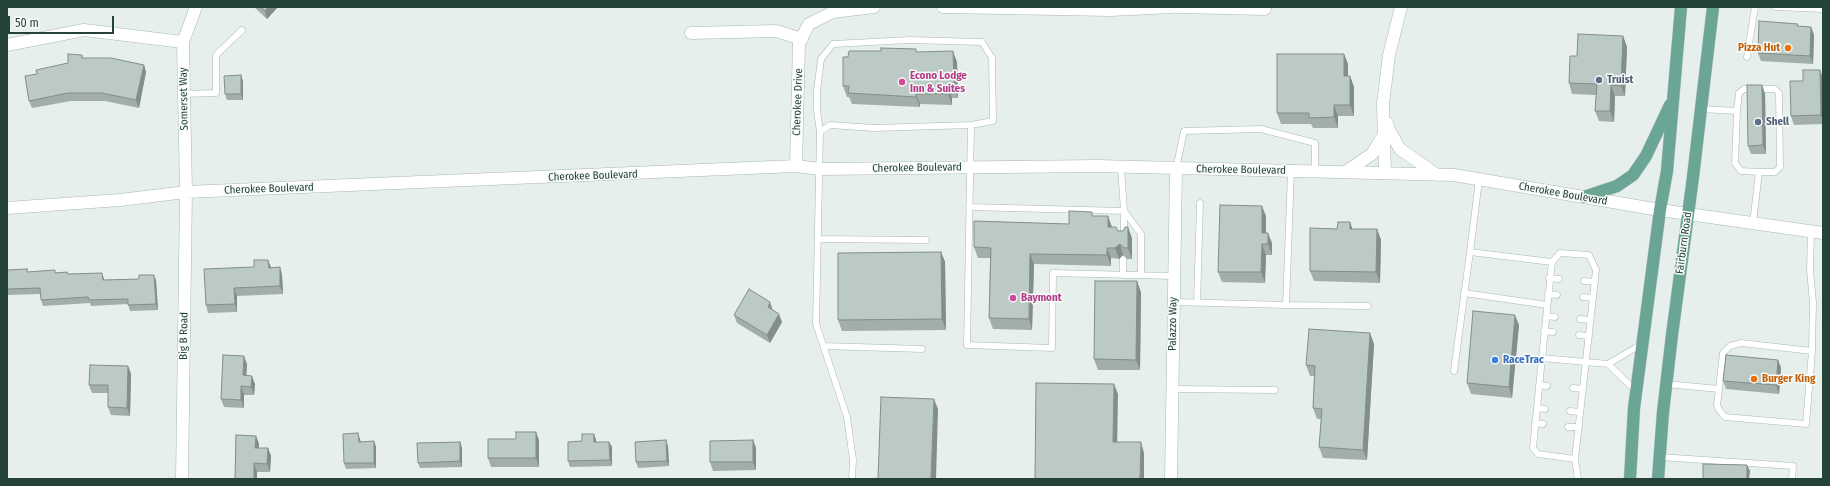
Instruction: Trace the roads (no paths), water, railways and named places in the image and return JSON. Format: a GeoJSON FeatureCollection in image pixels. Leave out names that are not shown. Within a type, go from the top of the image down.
{"type":"FeatureCollection","features":[{"type":"Feature","properties":{"kind":"main road"},"geometry":{"type":"LineString","coordinates":[[1630,479],[1636,391],[1660,210],[1667,171],[1681,7]]}},
{"type":"Feature","properties":{"kind":"main road","name":"Fairburn Road"},"geometry":{"type":"LineString","coordinates":[[1658,479],[1666,384],[1713,7]]}},
{"type":"Feature","properties":{"kind":"main road"},"geometry":{"type":"LineString","coordinates":[[1584,197],[1617,186],[1633,175],[1646,156],[1674,97]]}},
{"type":"Feature","properties":{"kind":"street","name":"Somerset Way"},"geometry":{"type":"LineString","coordinates":[[186,192],[183,42],[196,7]]}},
{"type":"Feature","properties":{"kind":"street","name":"Cherokee Drive"},"geometry":{"type":"LineString","coordinates":[[796,166],[799,43],[809,24],[833,12],[874,7]]}},
{"type":"Feature","properties":{"kind":"street"},"geometry":{"type":"LineString","coordinates":[[945,7],[1111,10],[1173,7]]}},
{"type":"Feature","properties":{"kind":"street"},"geometry":{"type":"LineString","coordinates":[[1178,7],[1265,9]]}},
{"type":"Feature","properties":{"kind":"street"},"geometry":{"type":"LineString","coordinates":[[1386,173],[1383,104],[1388,55],[1401,7]]}},
{"type":"Feature","properties":{"kind":"street"},"geometry":{"type":"LineString","coordinates":[[7,45],[84,30],[183,42]]}},
{"type":"Feature","properties":{"kind":"street"},"geometry":{"type":"LineString","coordinates":[[691,33],[776,31],[802,39]]}},
{"type":"Feature","properties":{"kind":"street"},"geometry":{"type":"LineString","coordinates":[[1383,104],[1389,130],[1400,149],[1438,175]]}},
{"type":"Feature","properties":{"kind":"street"},"geometry":{"type":"LineString","coordinates":[[1347,171],[1372,154],[1384,134]]}},
{"type":"Feature","properties":{"kind":"street","name":"Cherokee Boulevard"},"geometry":{"type":"LineString","coordinates":[[7,208],[120,200],[186,192],[796,166],[820,169],[1121,167],[1347,171],[1438,175],[1479,180],[1660,210],[1817,232]]}},
{"type":"Feature","properties":{"kind":"street","name":"Palazzo Way"},"geometry":{"type":"LineString","coordinates":[[1171,479],[1176,169]]}},
{"type":"Feature","properties":{"kind":"street","name":"Big B Road"},"geometry":{"type":"LineString","coordinates":[[182,479],[186,192]]}},
{"type":"Feature","properties":{"kind":"lane"},"geometry":{"type":"LineString","coordinates":[[1747,57],[1756,7]]}},
{"type":"Feature","properties":{"kind":"lane"},"geometry":{"type":"LineString","coordinates":[[1775,7],[1823,9]]}},
{"type":"Feature","properties":{"kind":"lane"},"geometry":{"type":"LineString","coordinates":[[184,94],[216,93],[216,56],[242,30]]}},
{"type":"Feature","properties":{"kind":"lane"},"geometry":{"type":"LineString","coordinates":[[820,132],[830,124],[874,128],[971,126],[993,121],[992,58],[982,42],[910,40],[833,44],[821,59],[817,91],[817,110],[820,132],[820,169],[816,324],[847,417],[853,460],[852,479]]}},
{"type":"Feature","properties":{"kind":"lane"},"geometry":{"type":"LineString","coordinates":[[1744,89],[1775,89],[1779,93],[1780,167],[1775,172],[1741,171],[1736,163],[1737,111],[1738,93],[1744,89]]}},
{"type":"Feature","properties":{"kind":"lane"},"geometry":{"type":"LineString","coordinates":[[1701,109],[1737,111]]}},
{"type":"Feature","properties":{"kind":"lane"},"geometry":{"type":"LineString","coordinates":[[971,126],[967,345],[1052,348],[1053,273],[1174,276]]}},
{"type":"Feature","properties":{"kind":"lane"},"geometry":{"type":"LineString","coordinates":[[1176,169],[1184,131],[1261,129],[1314,143],[1315,171]]}},
{"type":"Feature","properties":{"kind":"lane"},"geometry":{"type":"LineString","coordinates":[[1121,167],[1124,238]]}},
{"type":"Feature","properties":{"kind":"lane"},"geometry":{"type":"LineString","coordinates":[[1286,305],[1291,170]]}},
{"type":"Feature","properties":{"kind":"lane"},"geometry":{"type":"LineString","coordinates":[[1753,223],[1759,172]]}},
{"type":"Feature","properties":{"kind":"lane"},"geometry":{"type":"LineString","coordinates":[[1454,371],[1479,180]]}},
{"type":"Feature","properties":{"kind":"lane"},"geometry":{"type":"LineString","coordinates":[[1197,303],[1200,203]]}},
{"type":"Feature","properties":{"kind":"lane"},"geometry":{"type":"LineString","coordinates":[[970,207],[1124,211]]}},
{"type":"Feature","properties":{"kind":"lane"},"geometry":{"type":"LineString","coordinates":[[1124,211],[1141,234],[1141,275]]}},
{"type":"Feature","properties":{"kind":"lane"},"geometry":{"type":"LineString","coordinates":[[1812,351],[1741,343],[1730,346],[1723,353],[1717,405],[1719,410],[1725,417],[1806,424],[1812,351],[1813,302],[1810,262],[1817,232]]}},
{"type":"Feature","properties":{"kind":"lane"},"geometry":{"type":"LineString","coordinates":[[818,239],[926,240]]}},
{"type":"Feature","properties":{"kind":"lane"},"geometry":{"type":"LineString","coordinates":[[1470,252],[1552,262]]}},
{"type":"Feature","properties":{"kind":"lane"},"geometry":{"type":"LineString","coordinates":[[1575,458],[1538,454],[1533,448],[1552,262],[1560,253],[1589,255],[1596,270],[1575,458],[1578,479]]}},
{"type":"Feature","properties":{"kind":"lane"},"geometry":{"type":"LineString","coordinates":[[1123,259],[1123,275]]}},
{"type":"Feature","properties":{"kind":"lane"},"geometry":{"type":"LineString","coordinates":[[1550,278],[1559,279]]}},
{"type":"Feature","properties":{"kind":"lane"},"geometry":{"type":"LineString","coordinates":[[1584,281],[1595,282]]}},
{"type":"Feature","properties":{"kind":"lane"},"geometry":{"type":"LineString","coordinates":[[1464,293],[1547,304]]}},
{"type":"Feature","properties":{"kind":"lane"},"geometry":{"type":"LineString","coordinates":[[1548,294],[1557,295]]}},
{"type":"Feature","properties":{"kind":"lane"},"geometry":{"type":"LineString","coordinates":[[1583,297],[1593,298]]}},
{"type":"Feature","properties":{"kind":"lane"},"geometry":{"type":"LineString","coordinates":[[1173,302],[1368,306]]}},
{"type":"Feature","properties":{"kind":"lane"},"geometry":{"type":"LineString","coordinates":[[1546,316],[1555,317]]}},
{"type":"Feature","properties":{"kind":"lane"},"geometry":{"type":"LineString","coordinates":[[1580,319],[1590,320]]}},
{"type":"Feature","properties":{"kind":"lane"},"geometry":{"type":"LineString","coordinates":[[1544,331],[1553,332]]}},
{"type":"Feature","properties":{"kind":"lane"},"geometry":{"type":"LineString","coordinates":[[1579,335],[1589,336]]}},
{"type":"Feature","properties":{"kind":"lane"},"geometry":{"type":"LineString","coordinates":[[1542,358],[1608,364],[1642,344]]}},
{"type":"Feature","properties":{"kind":"lane"},"geometry":{"type":"LineString","coordinates":[[824,346],[922,349]]}},
{"type":"Feature","properties":{"kind":"lane"},"geometry":{"type":"LineString","coordinates":[[1608,364],[1636,391]]}},
{"type":"Feature","properties":{"kind":"lane"},"geometry":{"type":"LineString","coordinates":[[1666,384],[1719,389]]}},
{"type":"Feature","properties":{"kind":"lane"},"geometry":{"type":"LineString","coordinates":[[1539,385],[1547,386]]}},
{"type":"Feature","properties":{"kind":"lane"},"geometry":{"type":"LineString","coordinates":[[1573,388],[1583,389]]}},
{"type":"Feature","properties":{"kind":"lane"},"geometry":{"type":"LineString","coordinates":[[1172,389],[1275,390]]}},
{"type":"Feature","properties":{"kind":"lane"},"geometry":{"type":"LineString","coordinates":[[1537,408],[1545,409]]}},
{"type":"Feature","properties":{"kind":"lane"},"geometry":{"type":"LineString","coordinates":[[1570,411],[1580,412]]}},
{"type":"Feature","properties":{"kind":"lane"},"geometry":{"type":"LineString","coordinates":[[1535,423],[1543,424]]}},
{"type":"Feature","properties":{"kind":"lane"},"geometry":{"type":"LineString","coordinates":[[1568,427],[1579,427]]}},
{"type":"Feature","properties":{"kind":"lane"},"geometry":{"type":"LineString","coordinates":[[1660,457],[1793,466],[1792,479]]}},
{"type":"Feature","properties":{"kind":"place","name":"Pizza Hut"},"geometry":{"type":"Point","coordinates":[1788,48]}},
{"type":"Feature","properties":{"kind":"place","name":"Truist"},"geometry":{"type":"Point","coordinates":[1599,80]}},
{"type":"Feature","properties":{"kind":"place","name":"Econo Lodge Inn & Suites"},"geometry":{"type":"Point","coordinates":[902,82]}},
{"type":"Feature","properties":{"kind":"place","name":"Shell"},"geometry":{"type":"Point","coordinates":[1758,122]}},
{"type":"Feature","properties":{"kind":"place","name":"Baymont"},"geometry":{"type":"Point","coordinates":[1013,298]}},
{"type":"Feature","properties":{"kind":"place","name":"RaceTrac"},"geometry":{"type":"Point","coordinates":[1495,360]}},
{"type":"Feature","properties":{"kind":"place","name":"Burger King"},"geometry":{"type":"Point","coordinates":[1754,379]}}]}
